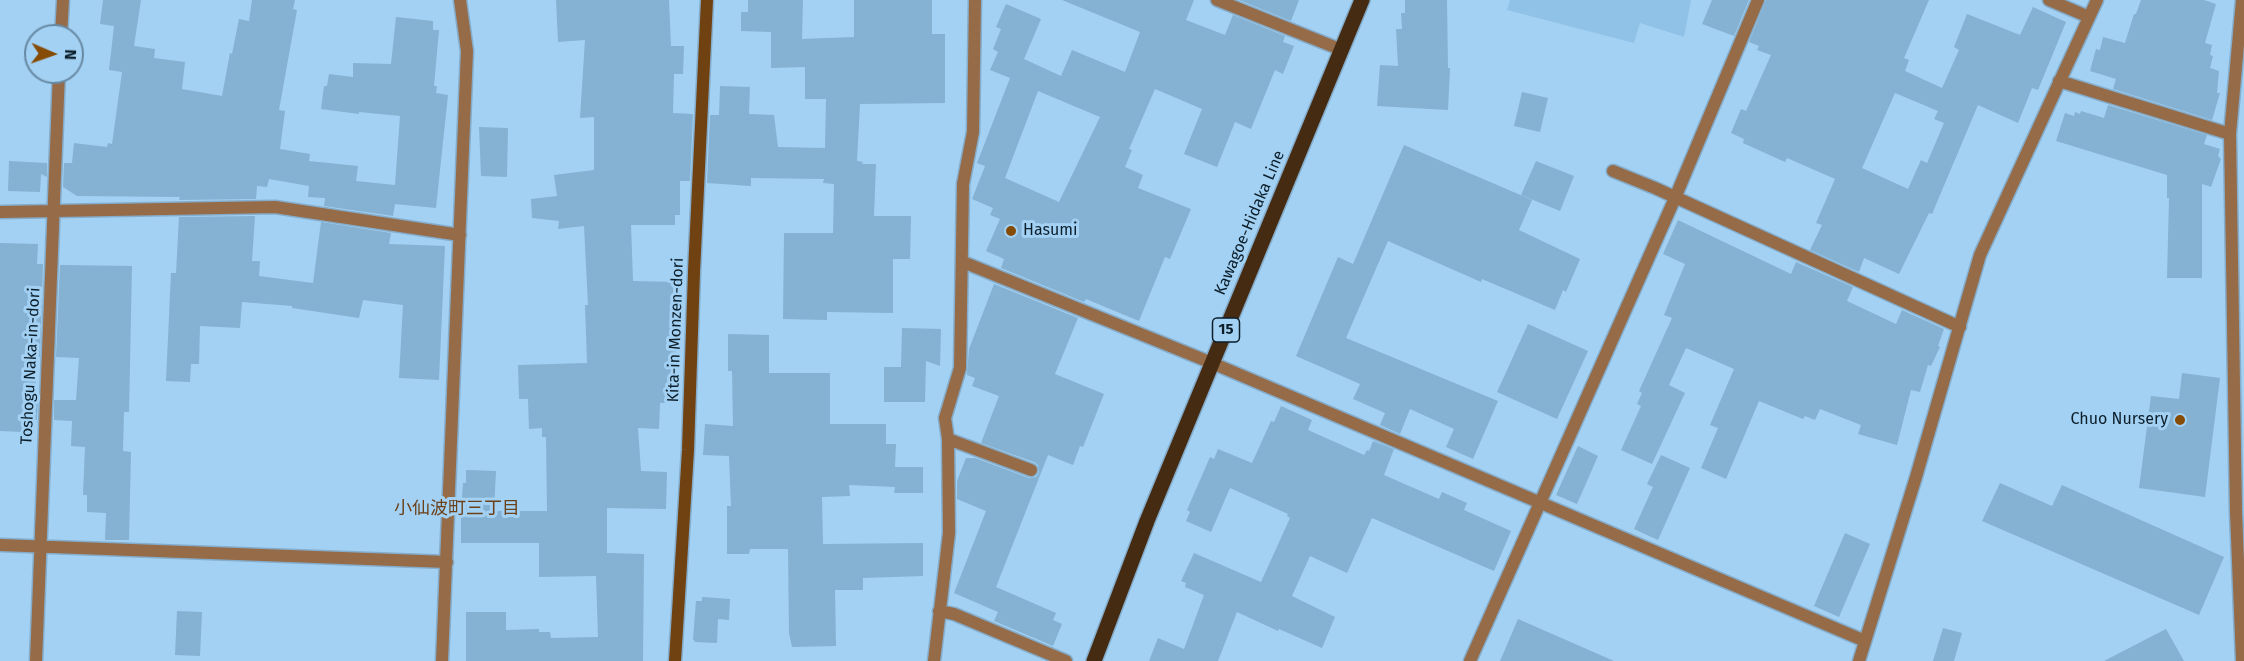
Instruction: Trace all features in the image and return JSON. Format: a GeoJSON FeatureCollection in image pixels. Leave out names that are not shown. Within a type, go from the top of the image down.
{"type":"FeatureCollection","features":[{"type":"Feature","properties":{"kind":"main road","name":"Kawagoe-Hidaka Line"},"geometry":{"type":"LineString","coordinates":[[1094,661],[1147,521],[1362,0]]}},
{"type":"Feature","properties":{"kind":"street"},"geometry":{"type":"LineString","coordinates":[[62,24],[63,0]]}},
{"type":"Feature","properties":{"kind":"street"},"geometry":{"type":"LineString","coordinates":[[442,661],[467,51],[460,0]]}},
{"type":"Feature","properties":{"kind":"street","name":"Kita-in Monzen-dori"},"geometry":{"type":"LineString","coordinates":[[675,661],[690,419],[694,272],[707,0]]}},
{"type":"Feature","properties":{"kind":"street"},"geometry":{"type":"LineString","coordinates":[[933,661],[949,533],[948,440],[945,418],[960,368],[963,184],[973,132],[975,0]]}},
{"type":"Feature","properties":{"kind":"street"},"geometry":{"type":"LineString","coordinates":[[1217,0],[1342,50]]}},
{"type":"Feature","properties":{"kind":"street"},"geometry":{"type":"LineString","coordinates":[[1470,661],[1675,198],[1758,0]]}},
{"type":"Feature","properties":{"kind":"street"},"geometry":{"type":"LineString","coordinates":[[2049,0],[2089,17]]}},
{"type":"Feature","properties":{"kind":"street"},"geometry":{"type":"LineString","coordinates":[[1859,661],[1980,255],[2097,0]]}},
{"type":"Feature","properties":{"kind":"street"},"geometry":{"type":"LineString","coordinates":[[2242,0],[2230,134],[2236,512],[2242,661]]}},
{"type":"Feature","properties":{"kind":"street"},"geometry":{"type":"LineString","coordinates":[[2059,81],[2230,134]]}},
{"type":"Feature","properties":{"kind":"street","name":"Toshogu Naka-in-dori"},"geometry":{"type":"LineString","coordinates":[[36,661],[58,84]]}},
{"type":"Feature","properties":{"kind":"street"},"geometry":{"type":"LineString","coordinates":[[1613,171],[1960,327]]}},
{"type":"Feature","properties":{"kind":"street"},"geometry":{"type":"LineString","coordinates":[[0,212],[275,207],[460,235]]}},
{"type":"Feature","properties":{"kind":"street"},"geometry":{"type":"LineString","coordinates":[[963,262],[1212,363],[1865,641]]}},
{"type":"Feature","properties":{"kind":"street"},"geometry":{"type":"LineString","coordinates":[[948,440],[1031,470]]}},
{"type":"Feature","properties":{"kind":"street"},"geometry":{"type":"LineString","coordinates":[[0,545],[447,562]]}},
{"type":"Feature","properties":{"kind":"street"},"geometry":{"type":"LineString","coordinates":[[939,611],[954,614],[1066,661]]}},
{"type":"Feature","properties":{"kind":"shaded area"},"geometry":{"type":"Polygon","coordinates":[[[1510,0],[1691,0],[1684,37],[1640,23],[1634,43],[1507,10],[1510,0]]]}},
{"type":"Feature","properties":{"kind":"building"},"geometry":{"type":"Polygon","coordinates":[[[103,0],[141,0],[134,46],[155,49],[154,58],[185,62],[182,89],[222,96],[239,19],[249,21],[252,0],[295,0],[293,9],[297,10],[279,110],[285,111],[280,149],[310,154],[309,161],[358,166],[356,181],[395,185],[400,116],[321,109],[324,86],[327,86],[329,74],[353,77],[353,63],[391,64],[396,17],[433,21],[433,30],[439,30],[434,86],[437,86],[436,93],[448,95],[436,208],[395,204],[393,216],[324,206],[325,198],[308,197],[309,186],[269,179],[267,187],[257,186],[256,199],[179,200],[180,197],[77,196],[63,187],[64,163],[72,163],[74,143],[107,147],[108,143],[112,144],[122,72],[109,70],[114,26],[100,24],[103,0]]]}},
{"type":"Feature","properties":{"kind":"building"},"geometry":{"type":"Polygon","coordinates":[[[556,0],[669,0],[671,46],[684,46],[683,74],[674,74],[673,113],[693,114],[690,181],[680,181],[680,215],[675,215],[675,225],[631,225],[633,281],[674,282],[673,307],[678,307],[675,372],[672,372],[672,403],[660,403],[659,429],[638,428],[641,471],[667,472],[666,509],[607,508],[607,553],[644,554],[643,661],[466,661],[466,612],[506,612],[506,630],[539,629],[539,632],[550,632],[551,638],[598,637],[596,576],[539,577],[539,543],[461,543],[461,511],[466,470],[496,471],[494,511],[547,511],[546,437],[542,437],[542,428],[529,429],[528,399],[519,399],[518,365],[587,363],[585,305],[588,305],[584,226],[558,229],[559,221],[532,218],[531,199],[557,196],[554,175],[594,170],[594,117],[580,118],[585,40],[558,42],[556,0]]]}},
{"type":"Feature","properties":{"kind":"building"},"geometry":{"type":"Polygon","coordinates":[[[748,0],[803,0],[802,39],[854,37],[854,0],[932,0],[932,34],[945,34],[945,103],[860,104],[857,161],[863,162],[862,164],[876,164],[874,216],[911,216],[910,259],[893,259],[893,313],[827,312],[827,320],[783,319],[784,233],[833,233],[834,184],[823,183],[824,179],[751,178],[751,186],[707,183],[710,115],[719,115],[720,86],[750,87],[749,114],[774,115],[778,147],[825,148],[826,99],[805,99],[805,67],[771,68],[771,32],[741,31],[741,12],[748,12],[748,0]]]}},
{"type":"Feature","properties":{"kind":"building"},"geometry":{"type":"Polygon","coordinates":[[[1062,0],[1194,0],[1186,20],[1225,35],[1233,15],[1285,36],[1283,42],[1294,46],[1283,74],[1275,70],[1251,129],[1235,122],[1217,167],[1184,154],[1202,109],[1155,89],[1129,149],[1132,150],[1125,167],[1143,175],[1138,188],[1191,209],[1170,259],[1165,257],[1139,321],[1086,299],[1084,302],[1001,268],[1004,259],[986,251],[1000,219],[990,215],[993,208],[972,199],[985,166],[977,163],[1010,78],[990,70],[998,52],[993,49],[1001,29],[996,27],[1006,4],[1041,19],[1024,59],[1061,76],[1072,50],[1125,72],[1140,32],[1062,0]],[[1038,91],[1005,178],[1059,202],[1100,117],[1038,91]]]}},
{"type":"Feature","properties":{"kind":"building"},"geometry":{"type":"Polygon","coordinates":[[[1239,0],[1299,0],[1291,21],[1239,0]]]}},
{"type":"Feature","properties":{"kind":"building"},"geometry":{"type":"Polygon","coordinates":[[[1405,0],[1447,0],[1448,68],[1450,68],[1448,110],[1377,106],[1380,65],[1398,66],[1396,29],[1402,29],[1401,13],[1405,13],[1405,0]]]}},
{"type":"Feature","properties":{"kind":"building"},"geometry":{"type":"Polygon","coordinates":[[[1712,0],[1749,0],[1734,36],[1702,24],[1712,0]]]}},
{"type":"Feature","properties":{"kind":"building"},"geometry":{"type":"Polygon","coordinates":[[[1766,0],[1929,0],[1904,58],[1909,60],[1905,71],[1942,88],[1959,50],[1954,47],[1967,14],[2020,35],[2033,7],[2066,22],[2038,90],[2032,88],[2018,123],[1978,105],[1932,214],[1929,213],[1899,274],[1864,258],[1859,272],[1810,250],[1822,225],[1816,223],[1835,179],[1787,158],[1785,162],[1743,143],[1744,139],[1731,133],[1741,109],[1746,111],[1771,55],[1757,50],[1759,46],[1749,42],[1766,0]],[[1895,93],[1862,168],[1908,189],[1921,160],[1927,163],[1944,123],[1934,119],[1938,111],[1895,93]]]}},
{"type":"Feature","properties":{"kind":"building"},"geometry":{"type":"Polygon","coordinates":[[[2141,0],[2204,0],[2216,4],[2205,43],[2212,45],[2210,55],[2213,56],[2210,68],[2219,71],[2217,93],[2220,93],[2212,120],[2113,89],[2116,79],[2090,71],[2096,49],[2100,50],[2103,37],[2125,43],[2141,0]]]}},
{"type":"Feature","properties":{"kind":"building"},"geometry":{"type":"Polygon","coordinates":[[[1522,92],[1548,98],[1540,132],[1514,126],[1522,92]]]}},
{"type":"Feature","properties":{"kind":"building"},"geometry":{"type":"Polygon","coordinates":[[[2108,105],[2207,135],[2204,144],[2220,149],[2218,156],[2221,159],[2211,187],[2202,184],[2202,278],[2167,278],[2169,198],[2167,198],[2167,175],[2056,141],[2065,113],[2074,116],[2075,112],[2080,114],[2081,111],[2104,118],[2108,105]]]}},
{"type":"Feature","properties":{"kind":"building"},"geometry":{"type":"Polygon","coordinates":[[[479,127],[508,128],[507,177],[481,176],[479,127]]]}},
{"type":"Feature","properties":{"kind":"building"},"geometry":{"type":"Polygon","coordinates":[[[1404,145],[1532,200],[1519,230],[1580,259],[1566,292],[1563,290],[1555,310],[1482,279],[1481,282],[1388,241],[1346,338],[1498,401],[1473,459],[1446,447],[1454,429],[1410,409],[1400,434],[1380,425],[1385,413],[1353,399],[1360,384],[1296,356],[1338,257],[1353,264],[1404,145]]]}},
{"type":"Feature","properties":{"kind":"building"},"geometry":{"type":"Polygon","coordinates":[[[9,161],[47,163],[47,177],[41,174],[40,192],[8,191],[9,161]]]}},
{"type":"Feature","properties":{"kind":"building"},"geometry":{"type":"Polygon","coordinates":[[[1536,161],[1574,176],[1560,211],[1521,195],[1536,161]]]}},
{"type":"Feature","properties":{"kind":"building"},"geometry":{"type":"Polygon","coordinates":[[[255,216],[252,261],[260,261],[259,276],[313,283],[321,222],[391,233],[389,244],[445,246],[439,380],[399,378],[403,305],[363,300],[359,318],[292,308],[292,306],[242,302],[240,328],[200,326],[199,364],[191,364],[190,382],[166,381],[171,273],[176,273],[179,217],[255,216]]]}},
{"type":"Feature","properties":{"kind":"building"},"geometry":{"type":"Polygon","coordinates":[[[1678,220],[1791,274],[1796,262],[1853,287],[1847,301],[1896,324],[1902,310],[1944,329],[1938,346],[1940,347],[1931,366],[1928,365],[1920,392],[1911,390],[1897,445],[1858,434],[1861,425],[1820,409],[1815,420],[1805,416],[1803,419],[1759,401],[1726,479],[1701,468],[1718,428],[1710,425],[1734,369],[1686,348],[1669,385],[1685,393],[1652,464],[1621,450],[1641,406],[1637,404],[1642,393],[1639,391],[1672,318],[1664,315],[1685,264],[1663,254],[1678,220]]]}},
{"type":"Feature","properties":{"kind":"building"},"geometry":{"type":"Polygon","coordinates":[[[0,243],[38,244],[37,264],[43,264],[40,357],[37,357],[35,399],[38,399],[37,420],[22,419],[22,432],[0,431],[0,243]]]}},
{"type":"Feature","properties":{"kind":"building"},"geometry":{"type":"Polygon","coordinates":[[[60,265],[132,266],[129,412],[124,412],[123,451],[131,452],[129,540],[105,540],[106,513],[87,512],[87,495],[83,495],[85,447],[71,446],[72,421],[54,420],[54,400],[76,400],[79,358],[56,357],[60,265]]]}},
{"type":"Feature","properties":{"kind":"building"},"geometry":{"type":"Polygon","coordinates":[[[994,284],[1078,318],[1055,374],[1104,394],[1083,447],[1080,446],[1073,465],[1048,455],[996,587],[1056,613],[1053,620],[1062,624],[1053,646],[994,621],[998,612],[954,593],[986,511],[957,499],[957,481],[966,458],[975,458],[1029,478],[1036,477],[1039,472],[1038,465],[1034,462],[981,443],[999,396],[972,386],[975,378],[967,375],[969,349],[994,284]]]}},
{"type":"Feature","properties":{"kind":"building"},"geometry":{"type":"Polygon","coordinates":[[[1528,324],[1588,351],[1557,419],[1497,392],[1528,324]]]}},
{"type":"Feature","properties":{"kind":"building"},"geometry":{"type":"Polygon","coordinates":[[[902,328],[941,329],[940,366],[926,361],[925,402],[884,402],[884,367],[901,367],[902,328]]]}},
{"type":"Feature","properties":{"kind":"building"},"geometry":{"type":"Polygon","coordinates":[[[728,334],[769,335],[769,373],[830,373],[830,424],[886,424],[886,444],[896,444],[895,467],[923,467],[923,493],[894,493],[895,487],[849,485],[850,496],[822,497],[823,544],[923,543],[923,576],[863,578],[863,590],[835,590],[836,646],[792,647],[789,633],[788,549],[750,549],[749,554],[727,554],[727,506],[731,506],[729,456],[703,455],[705,424],[733,426],[732,371],[728,371],[728,334]]]}},
{"type":"Feature","properties":{"kind":"building"},"geometry":{"type":"Polygon","coordinates":[[[2182,373],[2220,378],[2205,497],[2139,488],[2151,396],[2179,399],[2182,373]]]}},
{"type":"Feature","properties":{"kind":"building"},"geometry":{"type":"Polygon","coordinates":[[[1281,406],[1312,420],[1308,430],[1364,455],[1367,450],[1369,451],[1373,441],[1394,449],[1384,475],[1439,499],[1442,492],[1467,503],[1464,510],[1511,531],[1494,571],[1372,518],[1347,573],[1310,556],[1292,596],[1335,617],[1322,648],[1237,612],[1218,661],[1149,661],[1158,638],[1184,649],[1204,595],[1185,587],[1186,583],[1181,581],[1194,553],[1261,582],[1290,518],[1288,514],[1230,488],[1211,532],[1186,521],[1190,512],[1187,510],[1210,457],[1214,459],[1218,449],[1252,463],[1271,421],[1274,422],[1281,406]]]}},
{"type":"Feature","properties":{"kind":"building"},"geometry":{"type":"Polygon","coordinates":[[[1578,446],[1598,456],[1577,504],[1556,495],[1578,446]]]}},
{"type":"Feature","properties":{"kind":"building"},"geometry":{"type":"Polygon","coordinates":[[[1661,455],[1690,468],[1658,540],[1634,529],[1653,487],[1647,484],[1661,455]]]}},
{"type":"Feature","properties":{"kind":"building"},"geometry":{"type":"Polygon","coordinates":[[[2000,483],[2052,506],[2062,485],[2224,557],[2199,615],[1982,521],[2000,483]]]}},
{"type":"Feature","properties":{"kind":"building"},"geometry":{"type":"Polygon","coordinates":[[[1845,533],[1870,544],[1839,617],[1814,606],[1845,533]]]}},
{"type":"Feature","properties":{"kind":"building"},"geometry":{"type":"Polygon","coordinates":[[[702,597],[730,599],[729,620],[718,619],[717,643],[695,642],[693,639],[696,601],[702,601],[702,597]]]}},
{"type":"Feature","properties":{"kind":"building"},"geometry":{"type":"Polygon","coordinates":[[[177,611],[202,612],[200,656],[175,655],[177,611]]]}},
{"type":"Feature","properties":{"kind":"building"},"geometry":{"type":"Polygon","coordinates":[[[1518,619],[1614,661],[1500,661],[1518,619]]]}},
{"type":"Feature","properties":{"kind":"building"},"geometry":{"type":"Polygon","coordinates":[[[1943,628],[1962,633],[1954,661],[1933,661],[1943,628]]]}},
{"type":"Feature","properties":{"kind":"building"},"geometry":{"type":"Polygon","coordinates":[[[2166,629],[2184,661],[2104,661],[2166,629]]]}},
{"type":"Feature","properties":{"kind":"place","name":"Hasumi"},"geometry":{"type":"Point","coordinates":[1011,231]}},
{"type":"Feature","properties":{"kind":"place","name":"Chuo Nursery"},"geometry":{"type":"Point","coordinates":[2180,420]}},
{"type":"Feature","properties":{"kind":"district","name":"小仙波町三丁目"},"geometry":{"type":"Point","coordinates":[457,509]}}]}
